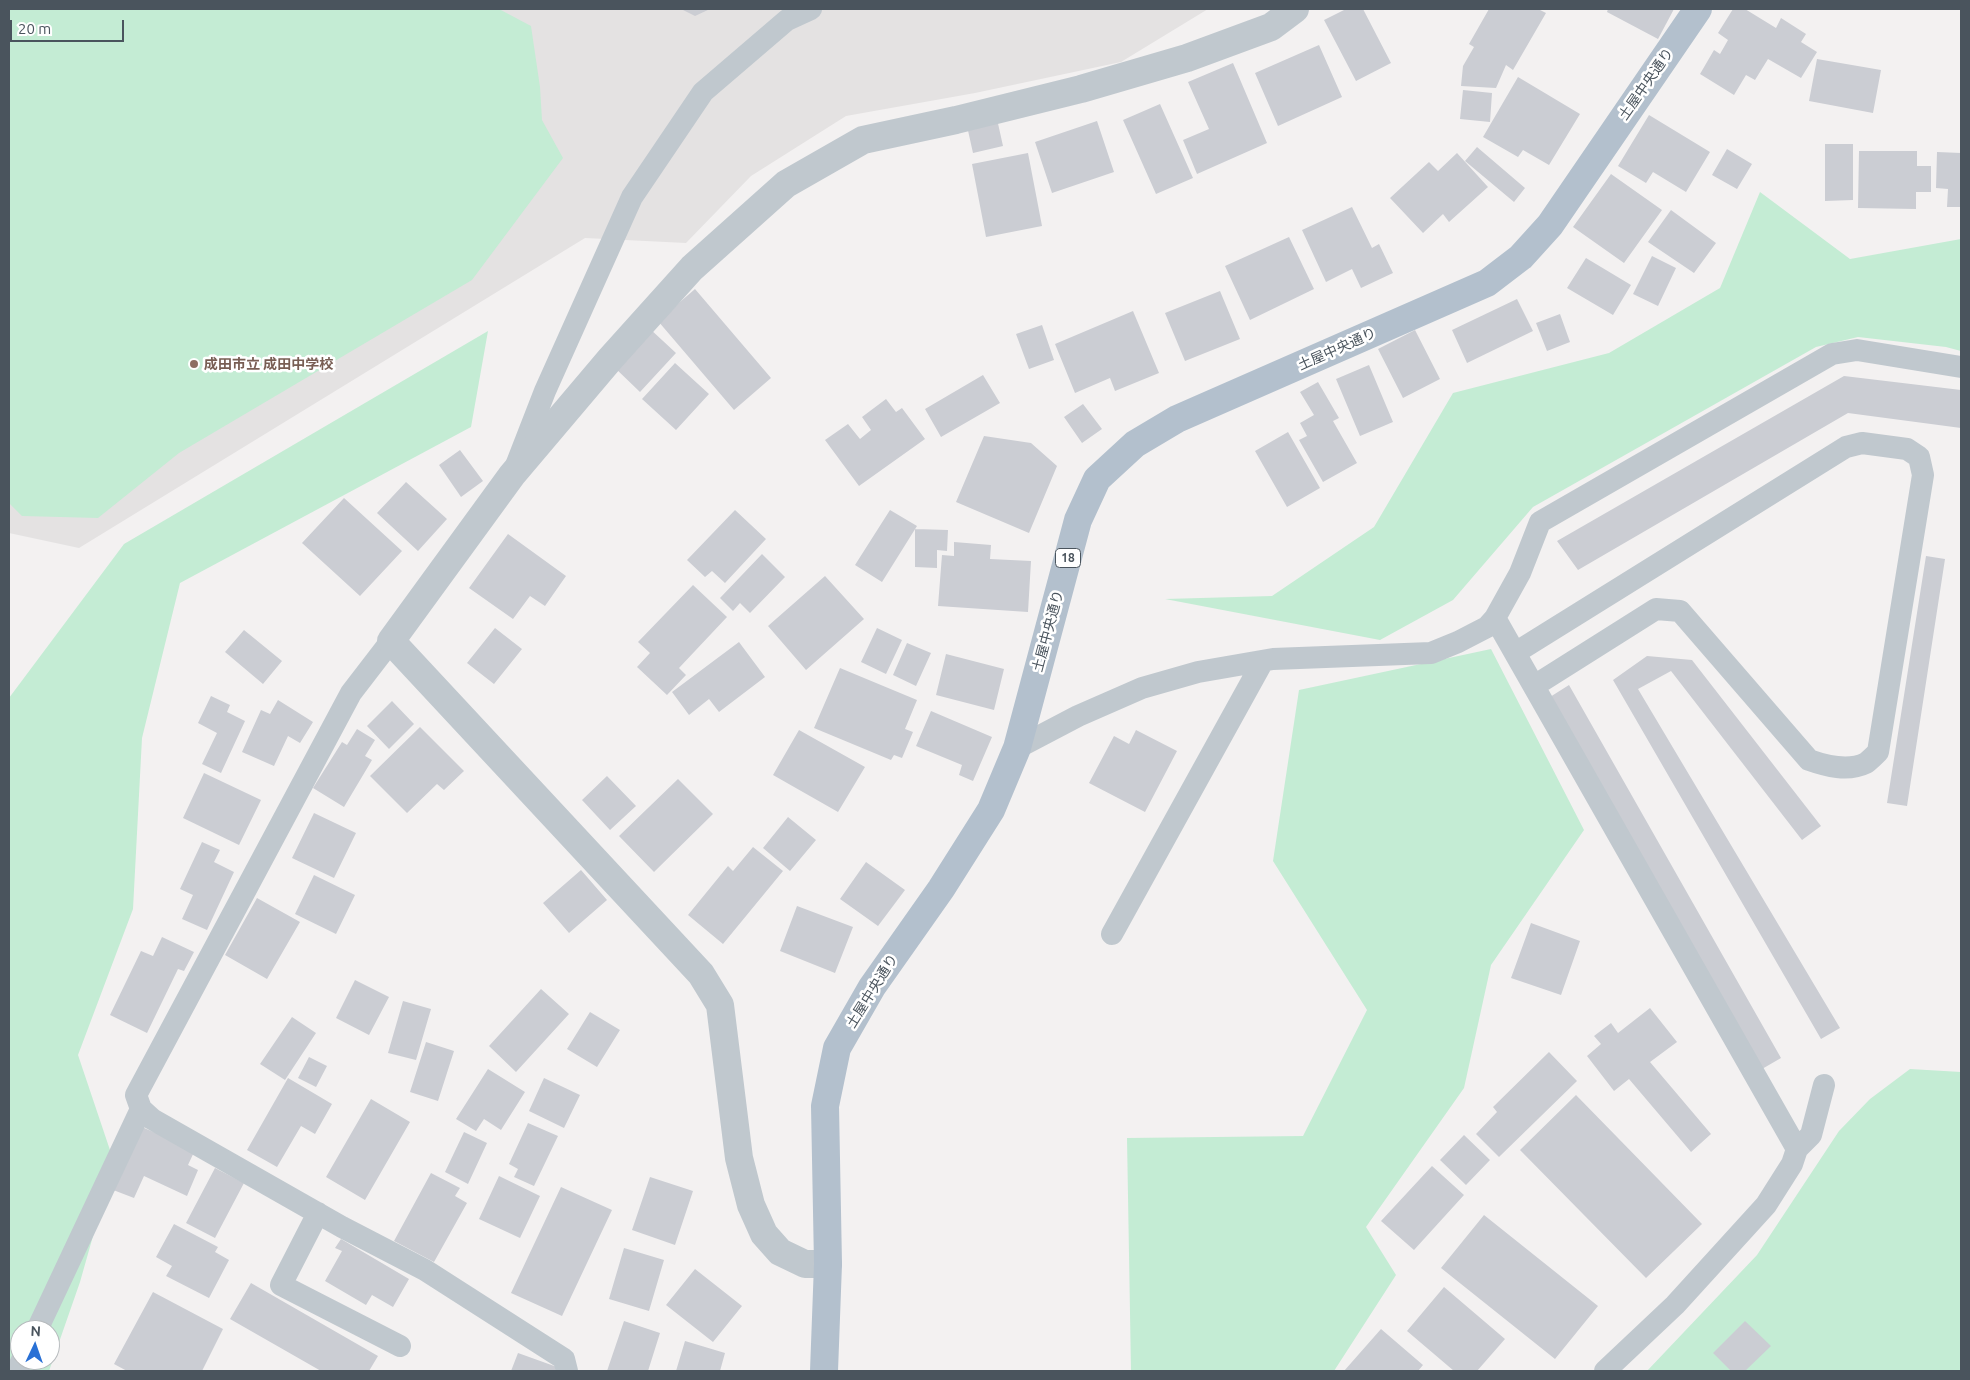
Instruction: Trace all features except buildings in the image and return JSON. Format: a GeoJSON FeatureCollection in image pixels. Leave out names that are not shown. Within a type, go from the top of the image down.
{"type":"FeatureCollection","features":[{"type":"Feature","properties":{"kind":"main road","name":"土屋中央通り"},"geometry":{"type":"LineString","coordinates":[[824,1371],[828,1264],[825,1106],[837,1048],[872,986],[941,889],[991,810],[1017,748],[1078,520],[1097,479],[1135,444],[1177,419],[1487,283],[1520,256],[1550,225],[1698,9]]}},
{"type":"Feature","properties":{"kind":"street"},"geometry":{"type":"LineString","coordinates":[[828,1264],[806,1264],[780,1252],[764,1234],[751,1205],[739,1158],[720,1005],[701,974],[391,641],[512,475],[611,358],[692,268],[786,184],[863,140],[956,120],[1080,89],[1187,58],[1272,27],[1295,9]]}},
{"type":"Feature","properties":{"kind":"lane"},"geometry":{"type":"LineString","coordinates":[[512,475],[545,391],[632,197],[704,92],[787,20],[811,9]]}},
{"type":"Feature","properties":{"kind":"lane"},"geometry":{"type":"LineString","coordinates":[[1017,748],[1078,716],[1142,688],[1198,672],[1273,659],[1431,653],[1487,627],[1495,618],[1520,572],[1540,522],[1832,354],[1857,350],[1961,366]]}},
{"type":"Feature","properties":{"kind":"lane"},"geometry":{"type":"LineString","coordinates":[[1515,654],[1846,447],[1862,443],[1907,449],[1919,457],[1923,475],[1878,752],[1866,763],[1848,767],[1825,766],[1808,760],[1680,611],[1656,610],[1534,686]]}},
{"type":"Feature","properties":{"kind":"lane"},"geometry":{"type":"LineString","coordinates":[[1495,618],[1797,1149]]}},
{"type":"Feature","properties":{"kind":"lane"},"geometry":{"type":"LineString","coordinates":[[391,641],[351,693],[136,1094],[141,1109],[152,1119],[318,1213],[425,1270],[564,1359],[566,1371]]}},
{"type":"Feature","properties":{"kind":"lane"},"geometry":{"type":"LineString","coordinates":[[1112,934],[1262,661]]}},
{"type":"Feature","properties":{"kind":"lane"},"geometry":{"type":"LineString","coordinates":[[1605,1371],[1676,1305],[1766,1205],[1792,1164],[1797,1149],[1811,1135],[1824,1085]]}},
{"type":"Feature","properties":{"kind":"lane"},"geometry":{"type":"LineString","coordinates":[[41,1320],[141,1109]]}},
{"type":"Feature","properties":{"kind":"lane"},"geometry":{"type":"LineString","coordinates":[[318,1213],[281,1285],[400,1346]]}},
{"type":"Feature","properties":{"kind":"shaded area","name":"成田市立 成田中学校"},"geometry":{"type":"Polygon","coordinates":[[[9,9],[1208,9],[1121,62],[975,93],[846,116],[751,176],[686,243],[585,238],[79,548],[9,533],[9,9]]]}},
{"type":"Feature","properties":{"kind":"green space","name":"成田市立 成田中学校"},"geometry":{"type":"Polygon","coordinates":[[[9,9],[499,9],[531,26],[540,87],[542,120],[563,158],[472,280],[179,453],[98,518],[22,516],[9,503],[9,9]]]}},
{"type":"Feature","properties":{"kind":"green space"},"geometry":{"type":"Polygon","coordinates":[[[1760,192],[1850,259],[1961,239],[1961,351],[1946,347],[1858,337],[1816,347],[1533,507],[1453,600],[1380,640],[1165,599],[1272,596],[1374,527],[1453,393],[1609,353],[1720,288],[1760,192]]]}},
{"type":"Feature","properties":{"kind":"green space"},"geometry":{"type":"Polygon","coordinates":[[[488,331],[471,427],[180,583],[142,738],[133,909],[78,1055],[114,1162],[80,1282],[60,1339],[60,1320],[10,1320],[10,1370],[49,1371],[9,1371],[9,698],[124,544],[488,331]]]}},
{"type":"Feature","properties":{"kind":"green space"},"geometry":{"type":"Polygon","coordinates":[[[1491,649],[1584,830],[1491,965],[1464,1088],[1366,1227],[1396,1275],[1334,1371],[1131,1371],[1127,1138],[1303,1136],[1367,1010],[1273,861],[1299,690],[1491,649]]]}},
{"type":"Feature","properties":{"kind":"green space"},"geometry":{"type":"Polygon","coordinates":[[[1910,1069],[1961,1072],[1961,1371],[1647,1371],[1757,1255],[1839,1131],[1870,1099],[1910,1069]]]}},
{"type":"Feature","properties":{"kind":"place","name":"成田市立 成田中学校"},"geometry":{"type":"Point","coordinates":[194,364]}}]}
